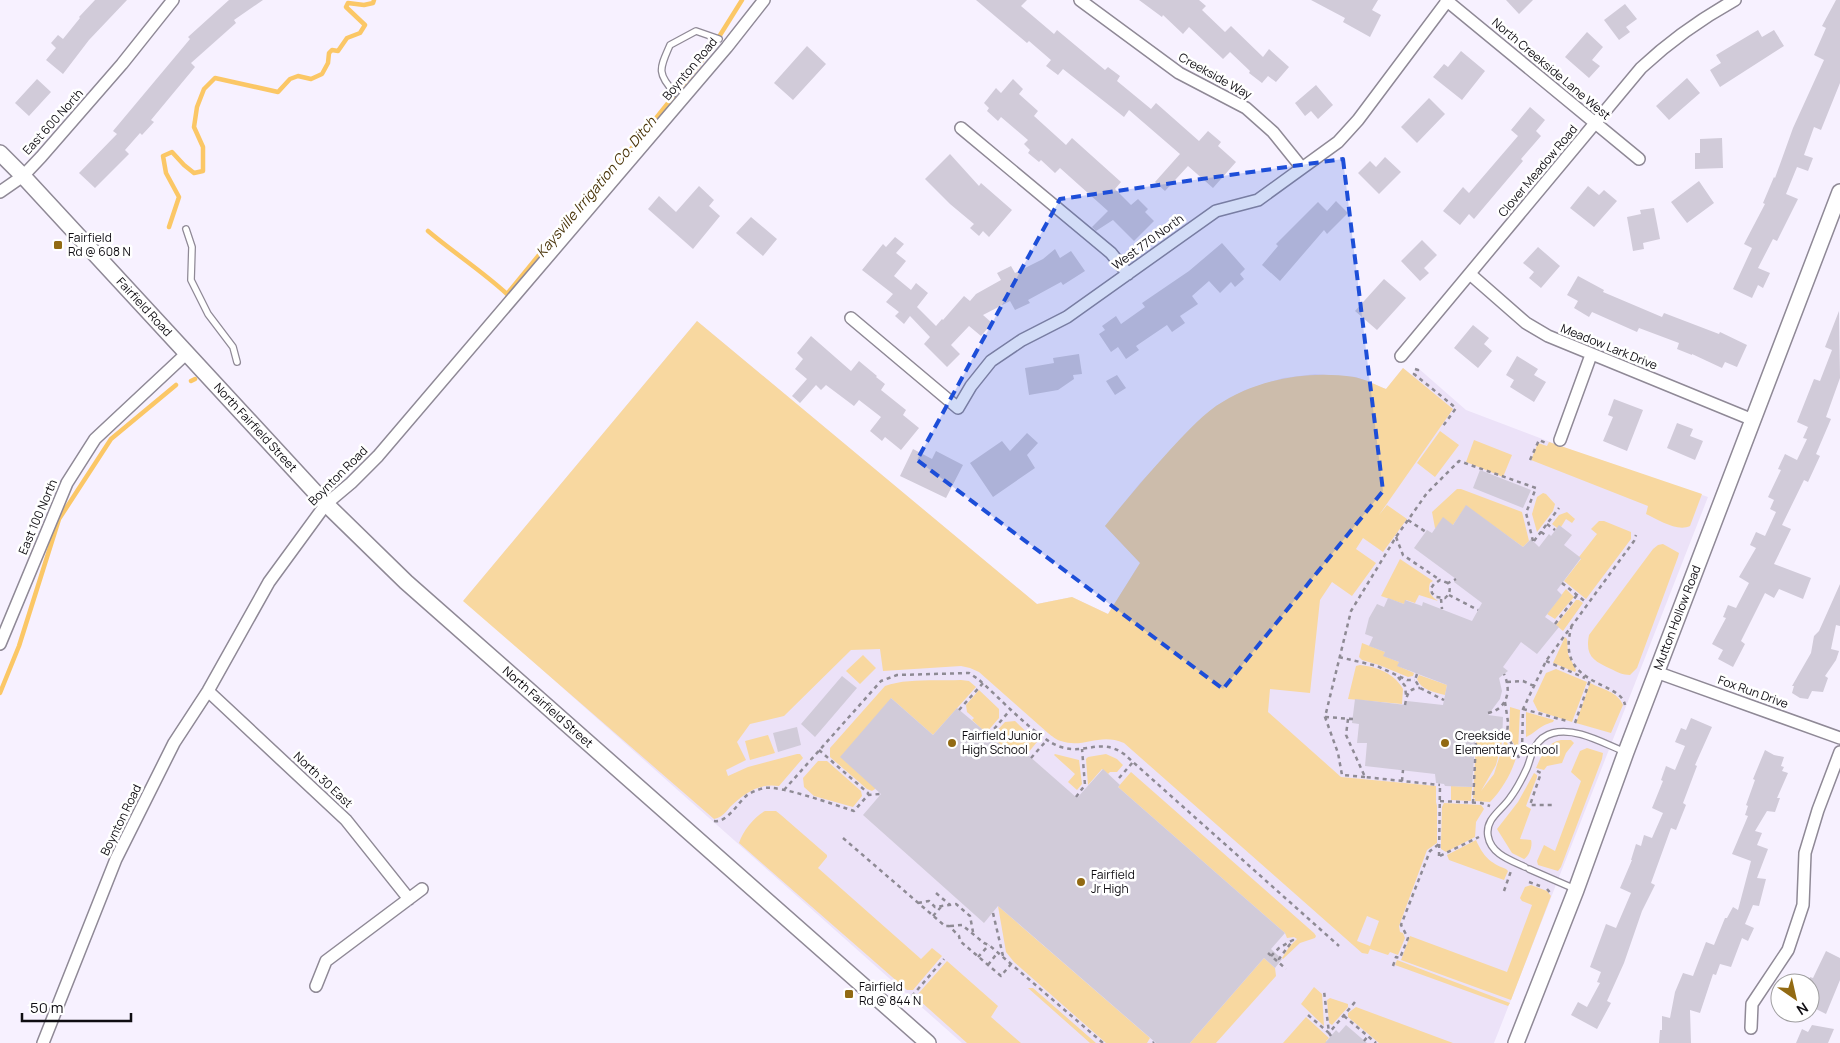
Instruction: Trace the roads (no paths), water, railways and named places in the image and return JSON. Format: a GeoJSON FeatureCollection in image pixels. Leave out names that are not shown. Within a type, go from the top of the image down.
{"type":"FeatureCollection","features":[{"type":"Feature","properties":{"kind":"street","name":"East 600 North"},"geometry":{"type":"LineString","coordinates":[[0,192],[24,176],[122,64],[173,0]]}},
{"type":"Feature","properties":{"kind":"street","name":"Boynton Road"},"geometry":{"type":"LineString","coordinates":[[43,1043],[116,859],[174,743],[208,691],[269,582],[326,504],[351,483],[378,456],[764,0]]}},
{"type":"Feature","properties":{"kind":"street","name":"Creekside Way"},"geometry":{"type":"LineString","coordinates":[[1080,0],[1179,73],[1246,108],[1273,132],[1302,168]]}},
{"type":"Feature","properties":{"kind":"street","name":"West 770 North"},"geometry":{"type":"LineString","coordinates":[[851,318],[958,408],[972,386],[992,361],[1022,340],[1067,317],[1216,212],[1258,200],[1338,142],[1358,120],[1447,0]]}},
{"type":"Feature","properties":{"kind":"street","name":"North Creekside Lane West"},"geometry":{"type":"LineString","coordinates":[[1447,0],[1639,159]]}},
{"type":"Feature","properties":{"kind":"street","name":"Clover Meadow Road"},"geometry":{"type":"LineString","coordinates":[[1401,356],[1641,68],[1667,44],[1708,15],[1735,0]]}},
{"type":"Feature","properties":{"kind":"street"},"geometry":{"type":"LineString","coordinates":[[960,128],[1111,253],[1128,274]]}},
{"type":"Feature","properties":{"kind":"street","name":"Fairfield Road"},"geometry":{"type":"LineString","coordinates":[[0,153],[24,176],[188,353]]}},
{"type":"Feature","properties":{"kind":"street","name":"Mutton Hollow Road"},"geometry":{"type":"LineString","coordinates":[[1516,1043],[1576,890],[1656,672],[1840,192]]}},
{"type":"Feature","properties":{"kind":"street","name":"Meadow Lark Drive"},"geometry":{"type":"LineString","coordinates":[[1470,274],[1526,323],[1548,336],[1753,420]]}},
{"type":"Feature","properties":{"kind":"street","name":"North Fairfield Street"},"geometry":{"type":"LineString","coordinates":[[188,353],[326,504],[406,582],[928,1043]]}},
{"type":"Feature","properties":{"kind":"street","name":"East 100 North"},"geometry":{"type":"LineString","coordinates":[[0,644],[67,483],[76,468],[95,439],[188,353]]}},
{"type":"Feature","properties":{"kind":"street"},"geometry":{"type":"LineString","coordinates":[[1560,440],[1591,355]]}},
{"type":"Feature","properties":{"kind":"street","name":"Fox Run Drive"},"geometry":{"type":"LineString","coordinates":[[1656,672],[1840,738]]}},
{"type":"Feature","properties":{"kind":"street","name":"North 30 East"},"geometry":{"type":"LineString","coordinates":[[208,691],[346,820],[409,899]]}},
{"type":"Feature","properties":{"kind":"street"},"geometry":{"type":"LineString","coordinates":[[1751,1028],[1752,1004],[1788,950],[1803,905],[1804,853],[1840,752]]}},
{"type":"Feature","properties":{"kind":"street"},"geometry":{"type":"LineString","coordinates":[[316,986],[326,961],[422,889]]}},
{"type":"Feature","properties":{"kind":"lane"},"geometry":{"type":"LineString","coordinates":[[675,93],[664,82],[660,68],[670,45],[696,31],[719,39]]}},
{"type":"Feature","properties":{"kind":"lane"},"geometry":{"type":"LineString","coordinates":[[186,229],[192,247],[191,280],[208,314],[232,347],[237,362]]}},
{"type":"Feature","properties":{"kind":"lane"},"geometry":{"type":"LineString","coordinates":[[1576,890],[1500,855],[1492,846],[1488,837],[1488,826],[1493,816],[1505,805],[1517,789],[1534,748],[1542,738],[1552,733],[1567,731],[1626,752]]}},
{"type":"Feature","properties":{"kind":"waterway"},"geometry":{"type":"LineString","coordinates":[[169,227],[179,197],[166,173],[163,156],[172,152],[194,173],[203,171],[203,147],[194,127],[197,107],[204,89],[215,78],[278,92],[290,79],[298,76],[311,79],[322,74],[328,63],[329,53],[332,50],[338,51],[347,38],[360,33],[365,25],[346,7],[348,3],[364,5],[373,3],[374,0]]}},
{"type":"Feature","properties":{"kind":"waterway","name":"Kaysville Irrigation Co. Ditch"},"geometry":{"type":"LineString","coordinates":[[428,231],[507,294],[557,233],[637,142],[712,48],[742,0]]}},
{"type":"Feature","properties":{"kind":"waterway","name":"Kaysville Irrigation Co. Ditch"},"geometry":{"type":"LineString","coordinates":[[191,381],[195,379]]}},
{"type":"Feature","properties":{"kind":"waterway","name":"Kaysville Irrigation Co. Ditch"},"geometry":{"type":"LineString","coordinates":[[0,693],[19,646],[59,519],[111,439],[176,385]]}},
{"type":"Feature","properties":{"kind":"place","name":"Fairfield Rd @ 608 N"},"geometry":{"type":"Point","coordinates":[58,245]}},
{"type":"Feature","properties":{"kind":"place","name":"Fairfield Junior High School"},"geometry":{"type":"Point","coordinates":[952,743]}},
{"type":"Feature","properties":{"kind":"place","name":"Creekside Elementary School"},"geometry":{"type":"Point","coordinates":[1445,743]}},
{"type":"Feature","properties":{"kind":"place","name":"Fairfield Jr High"},"geometry":{"type":"Point","coordinates":[1081,882]}},
{"type":"Feature","properties":{"kind":"place","name":"Fairfield Rd @ 844 N"},"geometry":{"type":"Point","coordinates":[849,994]}}]}
